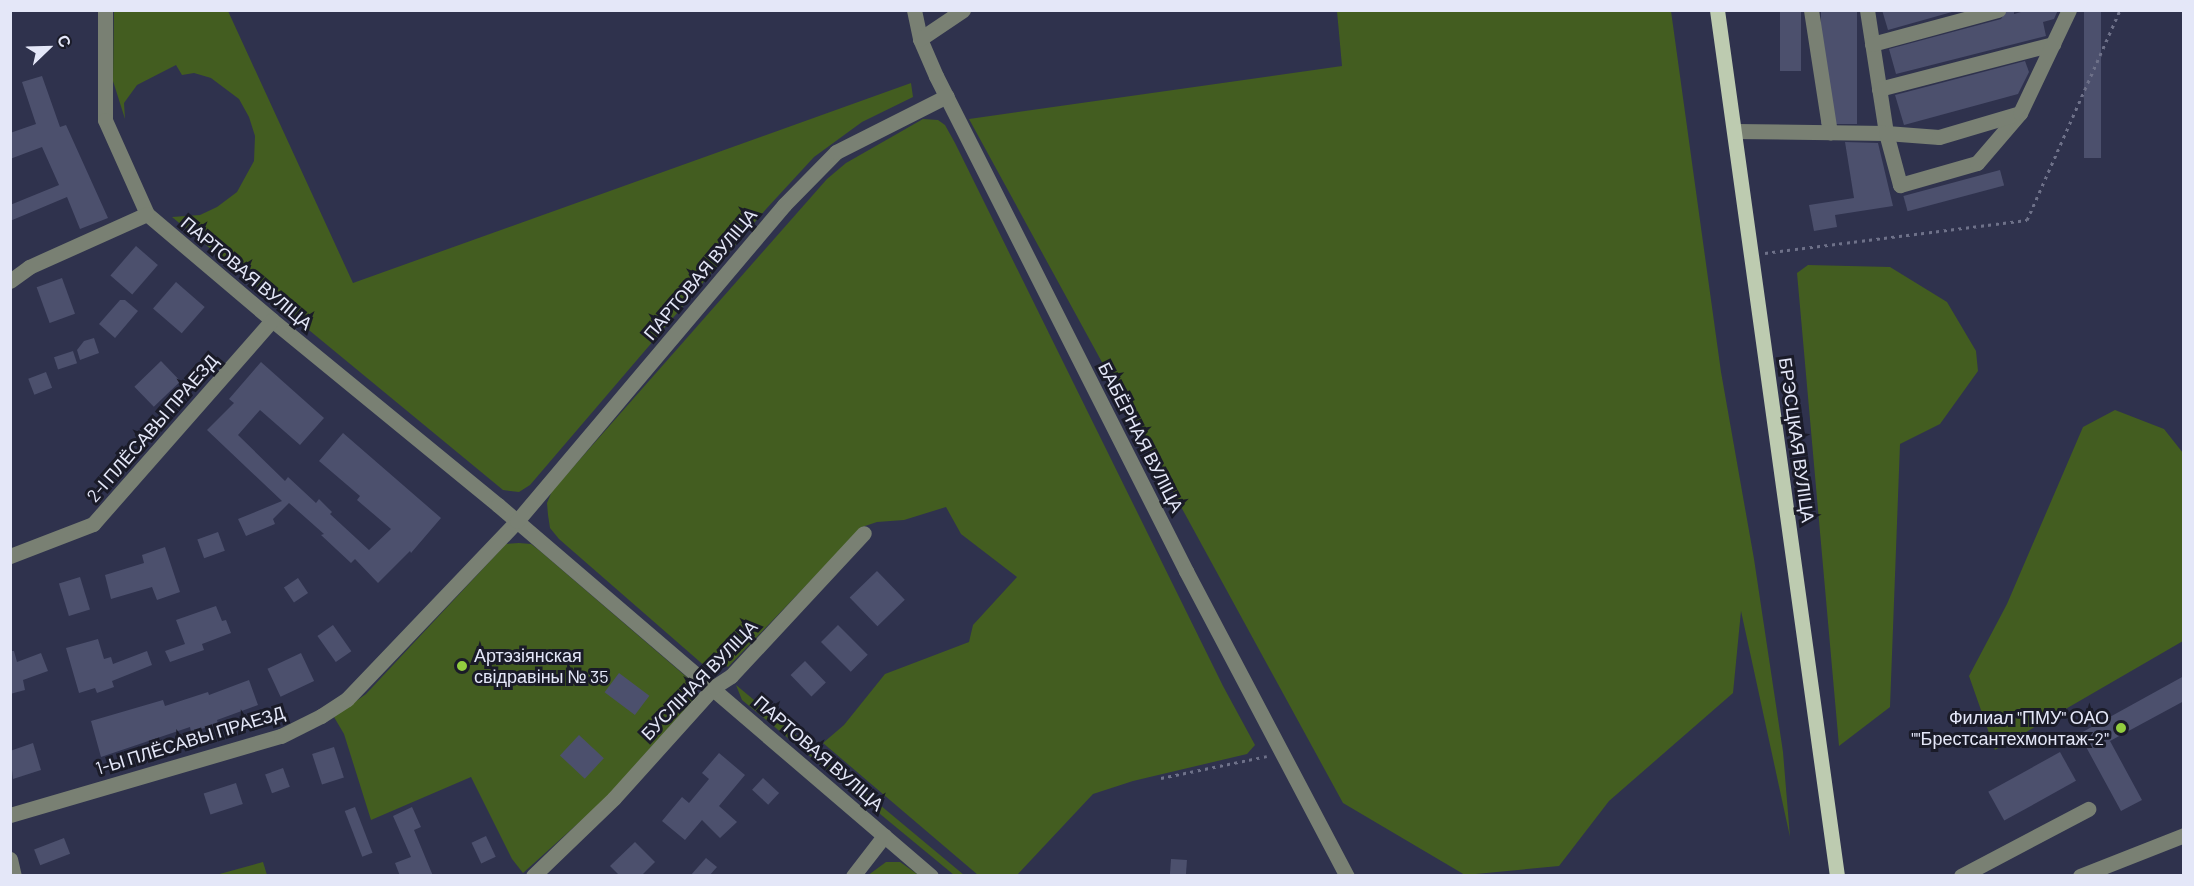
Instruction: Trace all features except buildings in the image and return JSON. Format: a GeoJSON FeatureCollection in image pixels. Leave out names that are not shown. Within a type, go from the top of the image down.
{"type":"FeatureCollection","features":[{"type":"Feature","properties":{"kind":"main road","name":"БРЭСЦКАЯ ВУЛІЦА"},"geometry":{"type":"LineString","coordinates":[[1717,10],[1837,876]]}},
{"type":"Feature","properties":{"kind":"street","name":"ПАРТОВАЯ ВУЛІЦА"},"geometry":{"type":"LineString","coordinates":[[105,10],[105,120],[147,214],[714,687],[931,876]]}},
{"type":"Feature","properties":{"kind":"street","name":"БАБЁРНАЯ ВУЛІЦА"},"geometry":{"type":"LineString","coordinates":[[914,10],[920,39],[947,96],[1186,571],[1347,876]]}},
{"type":"Feature","properties":{"kind":"street"},"geometry":{"type":"LineString","coordinates":[[920,39],[963,10]]}},
{"type":"Feature","properties":{"kind":"street"},"geometry":{"type":"LineString","coordinates":[[1811,10],[1830,133]]}},
{"type":"Feature","properties":{"kind":"street"},"geometry":{"type":"LineString","coordinates":[[1867,10],[1886,133],[1900,185],[1977,163],[2020,113],[2069,10]]}},
{"type":"Feature","properties":{"kind":"street"},"geometry":{"type":"LineString","coordinates":[[1872,44],[1998,10]]}},
{"type":"Feature","properties":{"kind":"street"},"geometry":{"type":"LineString","coordinates":[[1879,89],[2053,44]]}},
{"type":"Feature","properties":{"kind":"street","name":"ПАРТОВАЯ ВУЛІЦА"},"geometry":{"type":"LineString","coordinates":[[517,521],[784,205],[836,152],[947,96]]}},
{"type":"Feature","properties":{"kind":"street"},"geometry":{"type":"LineString","coordinates":[[1735,131],[1886,133],[1939,137],[2020,113]]}},
{"type":"Feature","properties":{"kind":"street"},"geometry":{"type":"LineString","coordinates":[[10,281],[29,267],[147,214]]}},
{"type":"Feature","properties":{"kind":"street","name":"2-І ПЛЁСАВЫ ПРАЕЗД"},"geometry":{"type":"LineString","coordinates":[[13,555],[93,524],[272,320]]}},
{"type":"Feature","properties":{"kind":"street","name":"1-Ы ПЛЁСАВЫ ПРАЕЗД"},"geometry":{"type":"LineString","coordinates":[[10,815],[281,736],[321,716],[347,699],[366,681],[517,521]]}},
{"type":"Feature","properties":{"kind":"street","name":"БУСЛІНАЯ ВУЛІЦА"},"geometry":{"type":"LineString","coordinates":[[533,876],[614,798],[714,687],[731,676],[864,533]]}},
{"type":"Feature","properties":{"kind":"street"},"geometry":{"type":"LineString","coordinates":[[1961,876],[2088,808]]}},
{"type":"Feature","properties":{"kind":"street"},"geometry":{"type":"LineString","coordinates":[[2080,876],[2184,835]]}},
{"type":"Feature","properties":{"kind":"street"},"geometry":{"type":"LineString","coordinates":[[853,876],[884,836]]}},
{"type":"Feature","properties":{"kind":"street"},"geometry":{"type":"LineString","coordinates":[[10,859],[14,876]]}},
{"type":"Feature","properties":{"kind":"path"},"geometry":{"type":"LineString","coordinates":[[1161,778],[1284,753]]}},
{"type":"Feature","properties":{"kind":"green space"},"geometry":{"type":"Polygon","coordinates":[[[114,11],[228,11],[353,283],[911,83],[913,97],[862,122],[814,157],[767,208],[530,485],[519,492],[503,490],[172,217],[200,215],[217,207],[237,192],[254,161],[255,136],[249,117],[239,99],[211,78],[194,73],[182,75],[176,65],[137,85],[124,103],[125,119],[113,81],[114,11]]]}},
{"type":"Feature","properties":{"kind":"green space"},"geometry":{"type":"Polygon","coordinates":[[[1337,11],[1671,11],[1721,372],[1754,559],[1783,752],[1790,837],[1741,611],[1733,693],[1609,801],[1559,866],[1465,875],[1343,803],[969,119],[1342,66],[1337,11]]]}},
{"type":"Feature","properties":{"kind":"green space"},"geometry":{"type":"Polygon","coordinates":[[[923,119],[938,120],[945,125],[955,143],[1223,686],[1255,745],[1247,754],[1133,781],[1093,794],[1017,875],[978,875],[823,743],[844,725],[885,674],[969,642],[973,625],[1017,577],[961,534],[946,507],[904,520],[877,522],[862,527],[728,667],[715,658],[707,668],[559,539],[550,528],[548,515],[547,503],[552,491],[827,179],[846,163],[923,119]]]}},
{"type":"Feature","properties":{"kind":"green space"},"geometry":{"type":"Polygon","coordinates":[[[1808,265],[1890,267],[1947,302],[1976,351],[1978,371],[1940,424],[1900,444],[1890,707],[1839,746],[1797,273],[1808,265]]]}},
{"type":"Feature","properties":{"kind":"green space"},"geometry":{"type":"Polygon","coordinates":[[[2115,410],[2164,429],[2183,453],[2183,641],[1995,750],[1969,676],[2007,604],[2083,427],[2115,410]]]}},
{"type":"Feature","properties":{"kind":"green space"},"geometry":{"type":"Polygon","coordinates":[[[506,544],[531,544],[540,551],[690,680],[697,691],[696,697],[604,800],[523,873],[512,859],[471,777],[371,820],[344,734],[334,717],[366,694],[506,544]]]}},
{"type":"Feature","properties":{"kind":"green space"},"geometry":{"type":"Polygon","coordinates":[[[736,685],[964,875],[954,875],[742,700],[736,685]]]}},
{"type":"Feature","properties":{"kind":"green space"},"geometry":{"type":"Polygon","coordinates":[[[263,862],[267,875],[216,875],[263,862]]]}},
{"type":"Feature","properties":{"kind":"green space"},"geometry":{"type":"Polygon","coordinates":[[[886,862],[900,862],[920,876],[867,876],[886,862]]]}},
{"type":"Feature","properties":{"kind":"place","name":"Артэзіянская свідравіны № 35"},"geometry":{"type":"Point","coordinates":[462,666]}},
{"type":"Feature","properties":{"kind":"place","name":"Филиал \"ПМУ\" ОАО \"\"Брестсантехмонтаж-2\""},"geometry":{"type":"Point","coordinates":[2121,728]}}]}
